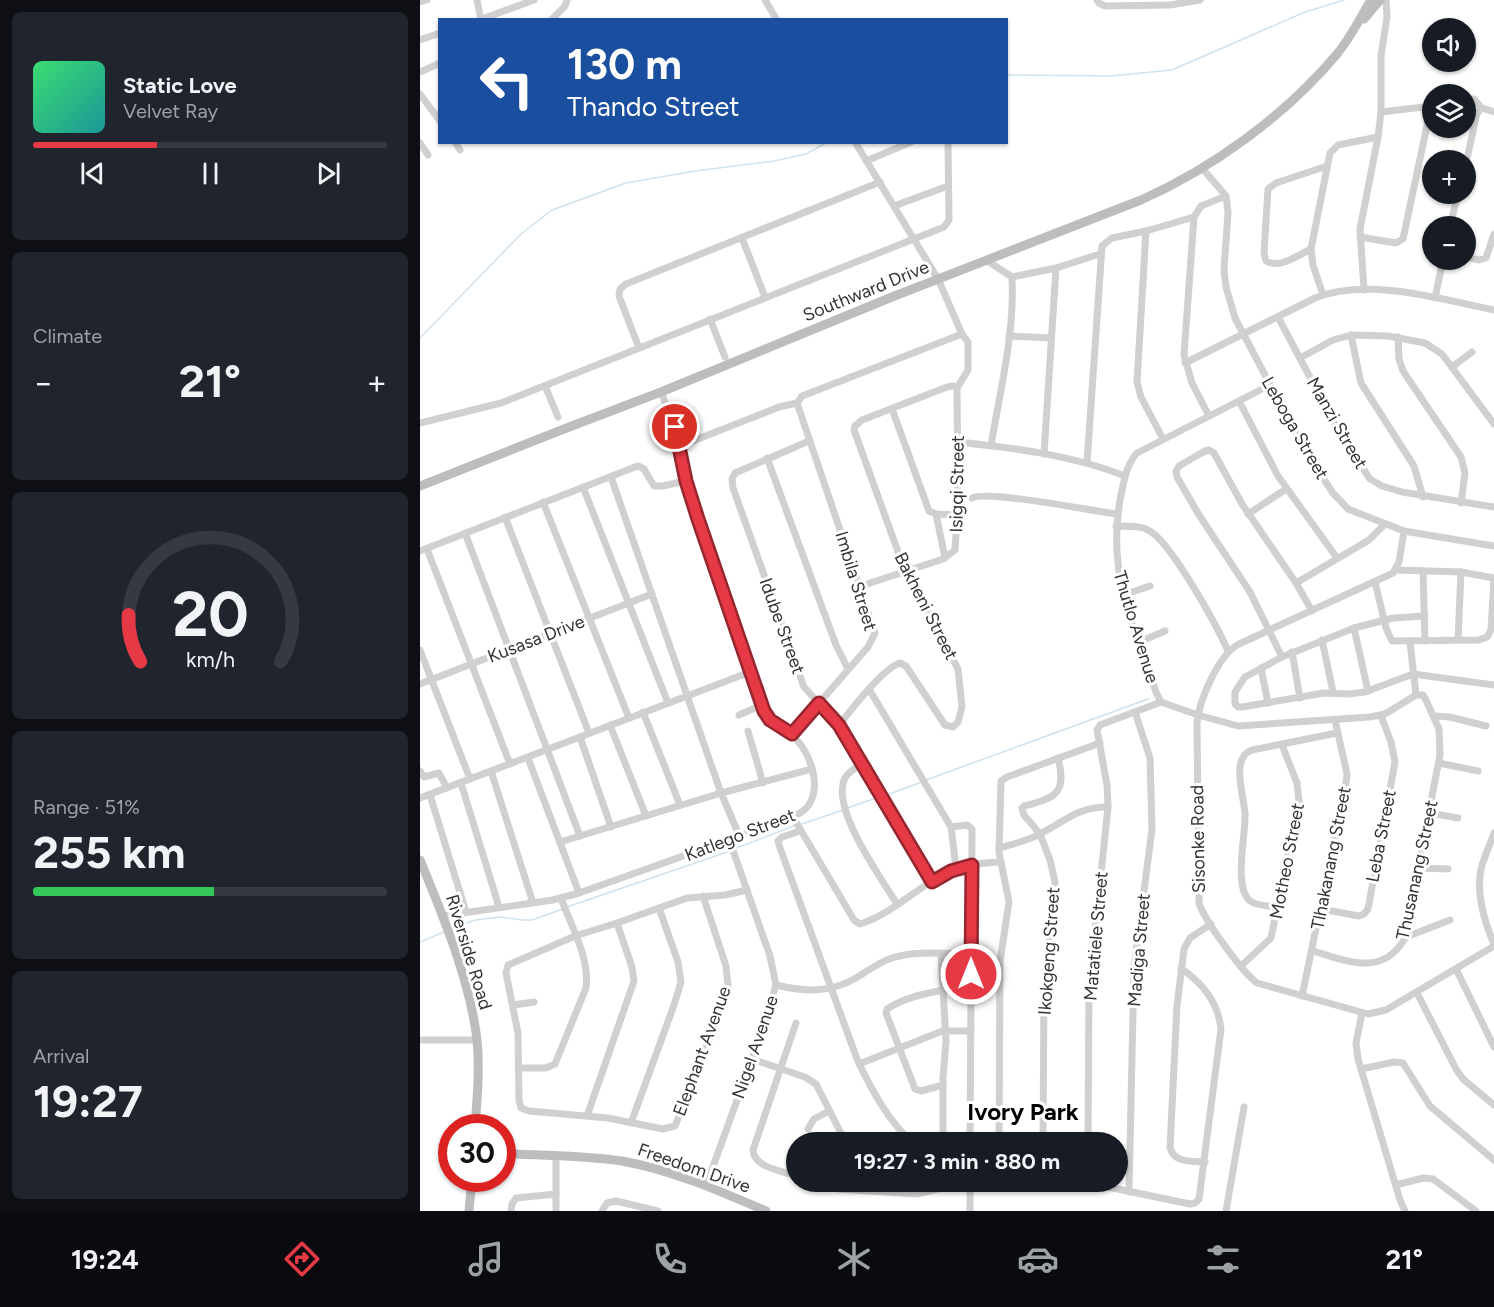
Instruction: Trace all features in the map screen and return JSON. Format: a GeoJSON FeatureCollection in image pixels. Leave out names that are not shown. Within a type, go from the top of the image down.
{"type":"FeatureCollection","features":[{"type":"Feature","properties":{"kind":"main road"},"geometry":{"type":"LineString","coordinates":[[1360,22],[1371,0]]}},
{"type":"Feature","properties":{"kind":"main road"},"geometry":{"type":"LineString","coordinates":[[1360,22],[1368,16],[1380,0]]}},
{"type":"Feature","properties":{"kind":"main road","name":"Southward Drive"},"geometry":{"type":"LineString","coordinates":[[420,486],[1141,200],[1174,184],[1203,168],[1256,129],[1303,89],[1338,53],[1360,22]]}},
{"type":"Feature","properties":{"kind":"main road","name":"Riverside Road"},"geometry":{"type":"LineString","coordinates":[[420,860],[423,878],[442,916],[470,1002],[477,1040],[477,1114]]}},
{"type":"Feature","properties":{"kind":"main road","name":"Freedom Drive"},"geometry":{"type":"LineString","coordinates":[[516,1154],[620,1161],[652,1168],[706,1186],[766,1211]]}},
{"type":"Feature","properties":{"kind":"main road"},"geometry":{"type":"LineString","coordinates":[[469,1211],[471,1192]]}},
{"type":"Feature","properties":{"kind":"street"},"geometry":{"type":"LineString","coordinates":[[420,2],[427,0]]}},
{"type":"Feature","properties":{"kind":"street"},"geometry":{"type":"LineString","coordinates":[[477,0],[480,18]]}},
{"type":"Feature","properties":{"kind":"street"},"geometry":{"type":"LineString","coordinates":[[483,18],[534,0]]}},
{"type":"Feature","properties":{"kind":"street"},"geometry":{"type":"LineString","coordinates":[[553,18],[565,6],[567,0]]}},
{"type":"Feature","properties":{"kind":"street"},"geometry":{"type":"LineString","coordinates":[[765,0],[776,18]]}},
{"type":"Feature","properties":{"kind":"street"},"geometry":{"type":"LineString","coordinates":[[1097,0],[1105,6],[1170,5],[1200,0]]}},
{"type":"Feature","properties":{"kind":"street"},"geometry":{"type":"LineString","coordinates":[[1365,290],[1360,237],[1361,220],[1381,112],[1380,56],[1387,17],[1386,0]]}},
{"type":"Feature","properties":{"kind":"street"},"geometry":{"type":"LineString","coordinates":[[420,40],[438,34]]}},
{"type":"Feature","properties":{"kind":"street"},"geometry":{"type":"LineString","coordinates":[[420,72],[438,64]]}},
{"type":"Feature","properties":{"kind":"street"},"geometry":{"type":"LineString","coordinates":[[420,94],[438,118]]}},
{"type":"Feature","properties":{"kind":"street"},"geometry":{"type":"LineString","coordinates":[[1476,100],[1482,108],[1494,112]]}},
{"type":"Feature","properties":{"kind":"street"},"geometry":{"type":"LineString","coordinates":[[1381,112],[1422,107]]}},
{"type":"Feature","properties":{"kind":"street"},"geometry":{"type":"LineString","coordinates":[[1469,150],[1477,113],[1482,108]]}},
{"type":"Feature","properties":{"kind":"street"},"geometry":{"type":"LineString","coordinates":[[1323,295],[1313,265],[1311,249],[1330,153],[1335,147],[1378,137]]}},
{"type":"Feature","properties":{"kind":"street"},"geometry":{"type":"LineString","coordinates":[[1360,237],[1396,243],[1403,239],[1425,138]]}},
{"type":"Feature","properties":{"kind":"street"},"geometry":{"type":"LineString","coordinates":[[420,143],[428,155]]}},
{"type":"Feature","properties":{"kind":"street"},"geometry":{"type":"LineString","coordinates":[[456,144],[460,150]]}},
{"type":"Feature","properties":{"kind":"street"},"geometry":{"type":"LineString","coordinates":[[856,144],[938,279],[962,334],[968,342],[969,365],[966,375],[957,388]]}},
{"type":"Feature","properties":{"kind":"street"},"geometry":{"type":"LineString","coordinates":[[866,161],[906,144]]}},
{"type":"Feature","properties":{"kind":"street"},"geometry":{"type":"LineString","coordinates":[[420,423],[501,403],[912,238],[940,229],[947,224],[948,144]]}},
{"type":"Feature","properties":{"kind":"street"},"geometry":{"type":"LineString","coordinates":[[1311,249],[1279,264],[1266,261],[1264,253],[1268,189],[1276,183],[1327,166]]}},
{"type":"Feature","properties":{"kind":"street"},"geometry":{"type":"LineString","coordinates":[[1203,168],[1226,196],[1199,208],[1194,217],[1184,339],[1185,363],[1209,416]]}},
{"type":"Feature","properties":{"kind":"street"},"geometry":{"type":"LineString","coordinates":[[639,348],[620,296],[619,292],[622,287],[880,182]]}},
{"type":"Feature","properties":{"kind":"street"},"geometry":{"type":"LineString","coordinates":[[894,206],[948,186]]}},
{"type":"Feature","properties":{"kind":"street","name":"Leboga Street"},"geometry":{"type":"LineString","coordinates":[[1226,196],[1228,212],[1224,270],[1233,311],[1243,335],[1305,451],[1340,503],[1348,509],[1404,531],[1494,546]]}},
{"type":"Feature","properties":{"kind":"street"},"geometry":{"type":"LineString","coordinates":[[1087,463],[1102,246],[1108,240],[1194,217]]}},
{"type":"Feature","properties":{"kind":"street"},"geometry":{"type":"LineString","coordinates":[[1146,231],[1137,382],[1141,397],[1163,439]]}},
{"type":"Feature","properties":{"kind":"street"},"geometry":{"type":"LineString","coordinates":[[1476,259],[1486,258],[1494,234]]}},
{"type":"Feature","properties":{"kind":"street"},"geometry":{"type":"LineString","coordinates":[[742,237],[765,297]]}},
{"type":"Feature","properties":{"kind":"street"},"geometry":{"type":"LineString","coordinates":[[986,260],[1012,277],[1056,268],[1100,254]]}},
{"type":"Feature","properties":{"kind":"street"},"geometry":{"type":"LineString","coordinates":[[1044,454],[1056,268]]}},
{"type":"Feature","properties":{"kind":"street"},"geometry":{"type":"LineString","coordinates":[[1435,298],[1441,270]]}},
{"type":"Feature","properties":{"kind":"street"},"geometry":{"type":"LineString","coordinates":[[991,446],[1009,336],[1013,299],[1012,277]]}},
{"type":"Feature","properties":{"kind":"street"},"geometry":{"type":"LineString","coordinates":[[1185,363],[1323,295],[1365,290],[1392,291],[1494,310]]}},
{"type":"Feature","properties":{"kind":"street","name":"Manzi Street"},"geometry":{"type":"LineString","coordinates":[[1278,317],[1340,434],[1370,479],[1382,486],[1423,497],[1494,507]]}},
{"type":"Feature","properties":{"kind":"street"},"geometry":{"type":"LineString","coordinates":[[710,319],[725,357]]}},
{"type":"Feature","properties":{"kind":"street"},"geometry":{"type":"LineString","coordinates":[[680,446],[778,407],[797,403],[802,396],[962,334]]}},
{"type":"Feature","properties":{"kind":"street"},"geometry":{"type":"LineString","coordinates":[[1300,358],[1333,340],[1365,334],[1398,337],[1432,346],[1452,367],[1493,421]]}},
{"type":"Feature","properties":{"kind":"street"},"geometry":{"type":"LineString","coordinates":[[1009,336],[1051,338]]}},
{"type":"Feature","properties":{"kind":"street"},"geometry":{"type":"LineString","coordinates":[[1352,336],[1361,383],[1414,465],[1423,497]]}},
{"type":"Feature","properties":{"kind":"street"},"geometry":{"type":"LineString","coordinates":[[1398,337],[1402,371],[1461,457],[1465,473],[1461,503]]}},
{"type":"Feature","properties":{"kind":"street"},"geometry":{"type":"LineString","coordinates":[[1452,367],[1472,352]]}},
{"type":"Feature","properties":{"kind":"street","name":"Thutlo Avenue"},"geometry":{"type":"LineString","coordinates":[[1161,702],[1123,595],[1117,568],[1117,514],[1125,476],[1137,453],[1270,385]]}},
{"type":"Feature","properties":{"kind":"street"},"geometry":{"type":"LineString","coordinates":[[545,386],[558,417]]}},
{"type":"Feature","properties":{"kind":"street","name":"Bakheni Street"},"geometry":{"type":"LineString","coordinates":[[839,725],[892,666],[903,664],[945,725],[952,727],[958,722],[962,700],[958,669],[905,571],[854,430],[861,420],[947,387],[957,388]]}},
{"type":"Feature","properties":{"kind":"street","name":"Isigqi Street"},"geometry":{"type":"LineString","coordinates":[[861,586],[945,558],[951,554],[956,545],[957,388]]}},
{"type":"Feature","properties":{"kind":"street","name":"Katlego Street"},"geometry":{"type":"LineString","coordinates":[[442,916],[533,903],[579,893],[793,817],[810,804],[814,780],[812,769],[805,750],[792,734],[770,720],[762,705],[686,481],[675,427],[661,392]]}},
{"type":"Feature","properties":{"kind":"street"},"geometry":{"type":"LineString","coordinates":[[1239,401],[1286,489],[1337,558]]}},
{"type":"Feature","properties":{"kind":"street","name":"Imbila Street"},"geometry":{"type":"LineString","coordinates":[[792,734],[868,647],[875,633],[861,586],[797,403]]}},
{"type":"Feature","properties":{"kind":"street"},"geometry":{"type":"LineString","coordinates":[[892,409],[927,507],[931,513],[957,514]]}},
{"type":"Feature","properties":{"kind":"street"},"geometry":{"type":"LineString","coordinates":[[809,441],[767,458],[836,645],[848,669]]}},
{"type":"Feature","properties":{"kind":"street"},"geometry":{"type":"LineString","coordinates":[[958,442],[1044,454],[1087,463],[1125,476]]}},
{"type":"Feature","properties":{"kind":"street"},"geometry":{"type":"LineString","coordinates":[[1282,657],[1250,592],[1177,477],[1177,468],[1202,452],[1211,451],[1216,456],[1248,514],[1296,583],[1312,611]]}},
{"type":"Feature","properties":{"kind":"street","name":"Idube Street"},"geometry":{"type":"LineString","coordinates":[[767,458],[735,473],[732,479],[733,488],[800,678],[810,694],[839,725],[863,762],[932,882]]}},
{"type":"Feature","properties":{"kind":"street"},"geometry":{"type":"LineString","coordinates":[[510,764],[423,550],[639,466],[644,469],[654,486],[686,481]]}},
{"type":"Feature","properties":{"kind":"street"},"geometry":{"type":"LineString","coordinates":[[611,477],[721,793],[739,835]]}},
{"type":"Feature","properties":{"kind":"street"},"geometry":{"type":"LineString","coordinates":[[583,487],[668,703]]}},
{"type":"Feature","properties":{"kind":"street"},"geometry":{"type":"LineString","coordinates":[[1248,514],[1286,489]]}},
{"type":"Feature","properties":{"kind":"street"},"geometry":{"type":"LineString","coordinates":[[972,498],[977,496],[998,497],[1117,514]]}},
{"type":"Feature","properties":{"kind":"street"},"geometry":{"type":"LineString","coordinates":[[543,502],[629,718]]}},
{"type":"Feature","properties":{"kind":"street"},"geometry":{"type":"LineString","coordinates":[[936,514],[945,558]]}},
{"type":"Feature","properties":{"kind":"street"},"geometry":{"type":"LineString","coordinates":[[505,517],[589,733]]}},
{"type":"Feature","properties":{"kind":"street"},"geometry":{"type":"LineString","coordinates":[[1296,583],[1369,540],[1385,524]]}},
{"type":"Feature","properties":{"kind":"street"},"geometry":{"type":"LineString","coordinates":[[1116,526],[1148,530],[1159,538],[1202,600],[1228,651],[1376,582],[1395,570],[1399,562],[1404,531]]}},
{"type":"Feature","properties":{"kind":"street"},"geometry":{"type":"LineString","coordinates":[[465,533],[580,836]]}},
{"type":"Feature","properties":{"kind":"street"},"geometry":{"type":"LineString","coordinates":[[1376,582],[1384,620],[1391,640],[1394,642],[1479,640],[1490,634],[1494,578],[1461,572],[1395,570]]}},
{"type":"Feature","properties":{"kind":"street"},"geometry":{"type":"LineString","coordinates":[[1423,571],[1425,641]]}},
{"type":"Feature","properties":{"kind":"street"},"geometry":{"type":"LineString","coordinates":[[1458,640],[1461,572]]}},
{"type":"Feature","properties":{"kind":"street"},"geometry":{"type":"LineString","coordinates":[[1123,595],[1150,586]]}},
{"type":"Feature","properties":{"kind":"street","name":"Kusasa Drive"},"geometry":{"type":"LineString","coordinates":[[420,684],[652,594]]}},
{"type":"Feature","properties":{"kind":"street"},"geometry":{"type":"LineString","coordinates":[[1425,616],[1384,620],[1354,628],[1292,652],[1242,681],[1235,692],[1234,702],[1240,707],[1333,692],[1348,694],[1368,691],[1413,674],[1494,685]]}},
{"type":"Feature","properties":{"kind":"street"},"geometry":{"type":"LineString","coordinates":[[1354,628],[1368,691]]}},
{"type":"Feature","properties":{"kind":"street"},"geometry":{"type":"LineString","coordinates":[[1139,642],[1165,631]]}},
{"type":"Feature","properties":{"kind":"street"},"geometry":{"type":"LineString","coordinates":[[1322,640],[1333,692]]}},
{"type":"Feature","properties":{"kind":"street"},"geometry":{"type":"LineString","coordinates":[[1135,712],[1161,702],[1238,726],[1381,716],[1416,695],[1410,642]]}},
{"type":"Feature","properties":{"kind":"street"},"geometry":{"type":"LineString","coordinates":[[420,651],[470,779]]}},
{"type":"Feature","properties":{"kind":"street","name":"Sisonke Road"},"geometry":{"type":"LineString","coordinates":[[1228,651],[1198,715],[1198,894],[1202,910],[1241,966],[1257,983],[1362,1013],[1374,1014],[1417,993],[1494,945]]}},
{"type":"Feature","properties":{"kind":"street"},"geometry":{"type":"LineString","coordinates":[[1292,652],[1300,698]]}},
{"type":"Feature","properties":{"kind":"street"},"geometry":{"type":"LineString","coordinates":[[1261,668],[1268,703]]}},
{"type":"Feature","properties":{"kind":"street"},"geometry":{"type":"LineString","coordinates":[[420,798],[750,672]]}},
{"type":"Feature","properties":{"kind":"street"},"geometry":{"type":"LineString","coordinates":[[870,689],[951,827],[956,868]]}},
{"type":"Feature","properties":{"kind":"street","name":"Thusanang Street"},"geometry":{"type":"LineString","coordinates":[[1313,951],[1353,963],[1371,964],[1398,950],[1406,937],[1441,742],[1428,701],[1423,695],[1416,695]]}},
{"type":"Feature","properties":{"kind":"street"},"geometry":{"type":"LineString","coordinates":[[739,715],[762,705]]}},
{"type":"Feature","properties":{"kind":"street"},"geometry":{"type":"LineString","coordinates":[[643,712],[680,806]]}},
{"type":"Feature","properties":{"kind":"street","name":"Matatiele Street"},"geometry":{"type":"LineString","coordinates":[[1088,1132],[1090,978],[1108,807],[1107,785],[1097,730],[1101,724],[1135,712]]}},
{"type":"Feature","properties":{"kind":"street","name":"Madiga Street"},"geometry":{"type":"LineString","coordinates":[[1129,1192],[1134,968],[1152,829],[1150,759],[1135,712]]}},
{"type":"Feature","properties":{"kind":"street","name":"Leba Street"},"geometry":{"type":"LineString","coordinates":[[1321,909],[1359,916],[1368,909],[1395,762],[1391,742],[1381,716]]}},
{"type":"Feature","properties":{"kind":"street"},"geometry":{"type":"LineString","coordinates":[[1434,716],[1450,717],[1486,726]]}},
{"type":"Feature","properties":{"kind":"street","name":"Tlhakanang Street"},"geometry":{"type":"LineString","coordinates":[[1302,996],[1346,783],[1347,774],[1335,720]]}},
{"type":"Feature","properties":{"kind":"street"},"geometry":{"type":"LineString","coordinates":[[610,725],[646,816]]}},
{"type":"Feature","properties":{"kind":"street"},"geometry":{"type":"LineString","coordinates":[[748,731],[763,783]]}},
{"type":"Feature","properties":{"kind":"street"},"geometry":{"type":"LineString","coordinates":[[1278,907],[1253,903],[1246,896],[1242,886],[1245,814],[1240,766],[1242,756],[1247,751],[1337,733]]}},
{"type":"Feature","properties":{"kind":"street"},"geometry":{"type":"LineString","coordinates":[[580,737],[611,827]]}},
{"type":"Feature","properties":{"kind":"street"},"geometry":{"type":"LineString","coordinates":[[999,1132],[1000,962],[1009,902],[999,848],[1001,781],[1100,743]]}},
{"type":"Feature","properties":{"kind":"street","name":"Motheo Street"},"geometry":{"type":"LineString","coordinates":[[1241,966],[1271,938],[1299,802],[1297,783],[1282,745]]}},
{"type":"Feature","properties":{"kind":"street"},"geometry":{"type":"LineString","coordinates":[[528,758],[579,893]]}},
{"type":"Feature","properties":{"kind":"street","name":"Ikokgeng Street"},"geometry":{"type":"LineString","coordinates":[[1043,1132],[1044,990],[1054,882],[1050,860],[1040,834],[1025,818],[1022,808],[1046,801],[1058,791],[1062,777],[1058,758]]}},
{"type":"Feature","properties":{"kind":"street"},"geometry":{"type":"LineString","coordinates":[[863,762],[848,774],[844,783],[847,813],[856,838],[897,904]]}},
{"type":"Feature","properties":{"kind":"street"},"geometry":{"type":"LineString","coordinates":[[1439,763],[1478,771]]}},
{"type":"Feature","properties":{"kind":"street"},"geometry":{"type":"LineString","coordinates":[[560,842],[721,793],[812,769]]}},
{"type":"Feature","properties":{"kind":"street"},"geometry":{"type":"LineString","coordinates":[[420,771],[423,777],[439,773],[447,788]]}},
{"type":"Feature","properties":{"kind":"street"},"geometry":{"type":"LineString","coordinates":[[491,771],[533,903]]}},
{"type":"Feature","properties":{"kind":"street"},"geometry":{"type":"LineString","coordinates":[[461,783],[499,907]]}},
{"type":"Feature","properties":{"kind":"street"},"geometry":{"type":"LineString","coordinates":[[430,795],[466,912]]}},
{"type":"Feature","properties":{"kind":"street"},"geometry":{"type":"LineString","coordinates":[[999,848],[1040,834],[1080,811],[1095,807],[1108,807]]}},
{"type":"Feature","properties":{"kind":"street"},"geometry":{"type":"LineString","coordinates":[[1430,813],[1458,818]]}},
{"type":"Feature","properties":{"kind":"street"},"geometry":{"type":"LineString","coordinates":[[793,817],[857,923],[862,924],[956,868],[1000,862]]}},
{"type":"Feature","properties":{"kind":"street"},"geometry":{"type":"LineString","coordinates":[[951,827],[967,825],[972,829],[970,1132]]}},
{"type":"Feature","properties":{"kind":"street"},"geometry":{"type":"LineString","coordinates":[[800,831],[779,838],[779,845],[859,1064],[889,1116],[903,1132]]}},
{"type":"Feature","properties":{"kind":"street"},"geometry":{"type":"LineString","coordinates":[[1494,833],[1481,869],[1480,881],[1484,920],[1494,945]]}},
{"type":"Feature","properties":{"kind":"street","name":"Nigel Avenue"},"geometry":{"type":"LineString","coordinates":[[706,1186],[776,985],[772,962],[729,839]]}},
{"type":"Feature","properties":{"kind":"street"},"geometry":{"type":"LineString","coordinates":[[1419,868],[1448,869]]}},
{"type":"Feature","properties":{"kind":"street"},"geometry":{"type":"LineString","coordinates":[[703,896],[747,890]]}},
{"type":"Feature","properties":{"kind":"street","name":"Elephant Avenue"},"geometry":{"type":"LineString","coordinates":[[703,896],[726,966],[728,986],[675,1126],[663,1129],[587,1116],[529,1112],[521,1108],[518,1033],[506,973],[508,965],[575,936],[687,898],[703,896]]}},
{"type":"Feature","properties":{"kind":"street"},"geometry":{"type":"LineString","coordinates":[[519,1068],[550,1067],[558,1061],[583,997],[587,979],[584,958],[561,898]]}},
{"type":"Feature","properties":{"kind":"street"},"geometry":{"type":"LineString","coordinates":[[631,1123],[681,981],[678,962],[659,908]]}},
{"type":"Feature","properties":{"kind":"street"},"geometry":{"type":"LineString","coordinates":[[1406,937],[1450,920]]}},
{"type":"Feature","properties":{"kind":"street"},"geometry":{"type":"LineString","coordinates":[[587,1116],[634,981],[632,967],[617,923]]}},
{"type":"Feature","properties":{"kind":"street"},"geometry":{"type":"LineString","coordinates":[[1205,1162],[1176,1158],[1171,1153],[1170,1147],[1177,1006],[1184,949],[1187,942],[1211,924]]}},
{"type":"Feature","properties":{"kind":"street"},"geometry":{"type":"LineString","coordinates":[[941,954],[946,1049],[943,1132]]}},
{"type":"Feature","properties":{"kind":"street"},"geometry":{"type":"LineString","coordinates":[[776,985],[804,991],[832,988],[846,983],[891,958],[910,955],[971,954]]}},
{"type":"Feature","properties":{"kind":"street"},"geometry":{"type":"LineString","coordinates":[[1129,1192],[1196,1203],[1199,1199],[1221,1029],[1218,1011],[1210,996],[1198,981],[1181,968]]}},
{"type":"Feature","properties":{"kind":"street"},"geometry":{"type":"LineString","coordinates":[[1456,969],[1494,1047]]}},
{"type":"Feature","properties":{"kind":"street"},"geometry":{"type":"LineString","coordinates":[[943,990],[912,997],[887,1009],[886,1013],[898,1048],[917,1090],[943,1085]]}},
{"type":"Feature","properties":{"kind":"street"},"geometry":{"type":"LineString","coordinates":[[1417,993],[1456,1070],[1494,1105]]}},
{"type":"Feature","properties":{"kind":"street"},"geometry":{"type":"LineString","coordinates":[[513,1005],[534,1002]]}},
{"type":"Feature","properties":{"kind":"street"},"geometry":{"type":"LineString","coordinates":[[1362,1013],[1356,1043],[1361,1069],[1405,1211]]}},
{"type":"Feature","properties":{"kind":"street"},"geometry":{"type":"LineString","coordinates":[[786,1172],[760,1163],[753,1155],[753,1150],[796,1023]]}},
{"type":"Feature","properties":{"kind":"street"},"geometry":{"type":"LineString","coordinates":[[859,1064],[945,1030],[971,1031]]}},
{"type":"Feature","properties":{"kind":"street"},"geometry":{"type":"LineString","coordinates":[[420,1040],[477,1040]]}},
{"type":"Feature","properties":{"kind":"street"},"geometry":{"type":"LineString","coordinates":[[752,1059],[805,1077],[816,1084],[840,1132]]}},
{"type":"Feature","properties":{"kind":"street"},"geometry":{"type":"LineString","coordinates":[[1361,1069],[1394,1062],[1403,1063],[1430,1107],[1494,1160]]}},
{"type":"Feature","properties":{"kind":"street"},"geometry":{"type":"LineString","coordinates":[[1226,1211],[1244,1107]]}},
{"type":"Feature","properties":{"kind":"street"},"geometry":{"type":"LineString","coordinates":[[807,1129],[814,1119],[829,1111]]}},
{"type":"Feature","properties":{"kind":"street"},"geometry":{"type":"LineString","coordinates":[[556,1156],[556,1211]]}},
{"type":"Feature","properties":{"kind":"street"},"geometry":{"type":"LineString","coordinates":[[1396,1185],[1423,1178],[1433,1179],[1476,1211]]}},
{"type":"Feature","properties":{"kind":"street"},"geometry":{"type":"LineString","coordinates":[[886,1192],[917,1194],[925,1192]]}},
{"type":"Feature","properties":{"kind":"street"},"geometry":{"type":"LineString","coordinates":[[970,1192],[970,1211]]}},
{"type":"Feature","properties":{"kind":"street"},"geometry":{"type":"LineString","coordinates":[[511,1211],[516,1198],[556,1194]]}},
{"type":"Feature","properties":{"kind":"street"},"geometry":{"type":"LineString","coordinates":[[602,1211],[607,1203],[616,1201],[657,1211]]}},
{"type":"Feature","properties":{"kind":"waterway"},"geometry":{"type":"LineString","coordinates":[[1008,75],[1110,76],[1172,70],[1305,12],[1344,0]]}},
{"type":"Feature","properties":{"kind":"waterway"},"geometry":{"type":"LineString","coordinates":[[420,338],[521,234],[552,210],[626,183],[774,161],[806,154],[824,144]]}},
{"type":"Feature","properties":{"kind":"waterway"},"geometry":{"type":"LineString","coordinates":[[926,780],[1148,699]]}},
{"type":"Feature","properties":{"kind":"waterway"},"geometry":{"type":"LineString","coordinates":[[884,796],[922,782]]}},
{"type":"Feature","properties":{"kind":"waterway"},"geometry":{"type":"LineString","coordinates":[[847,808],[879,797]]}},
{"type":"Feature","properties":{"kind":"waterway"},"geometry":{"type":"LineString","coordinates":[[802,824],[843,810]]}},
{"type":"Feature","properties":{"kind":"waterway"},"geometry":{"type":"LineString","coordinates":[[734,849],[794,826]]}},
{"type":"Feature","properties":{"kind":"waterway"},"geometry":{"type":"LineString","coordinates":[[567,907],[730,851]]}},
{"type":"Feature","properties":{"kind":"waterway"},"geometry":{"type":"LineString","coordinates":[[451,929],[475,920],[501,917],[532,920],[563,909]]}},
{"type":"Feature","properties":{"kind":"waterway"},"geometry":{"type":"LineString","coordinates":[[420,942],[444,932]]}},
{"type":"Feature","properties":{"kind":"district","name":"Ivory Park"},"geometry":{"type":"Point","coordinates":[1023,1112]}},
{"type":"Feature","properties":{"kind":"route"},"geometry":{"type":"LineString","coordinates":[[675,427],[686,481],[764,711],[770,720],[792,734],[819,703],[839,725],[863,762],[932,882],[956,868],[972,865],[971,974]]}}]}
